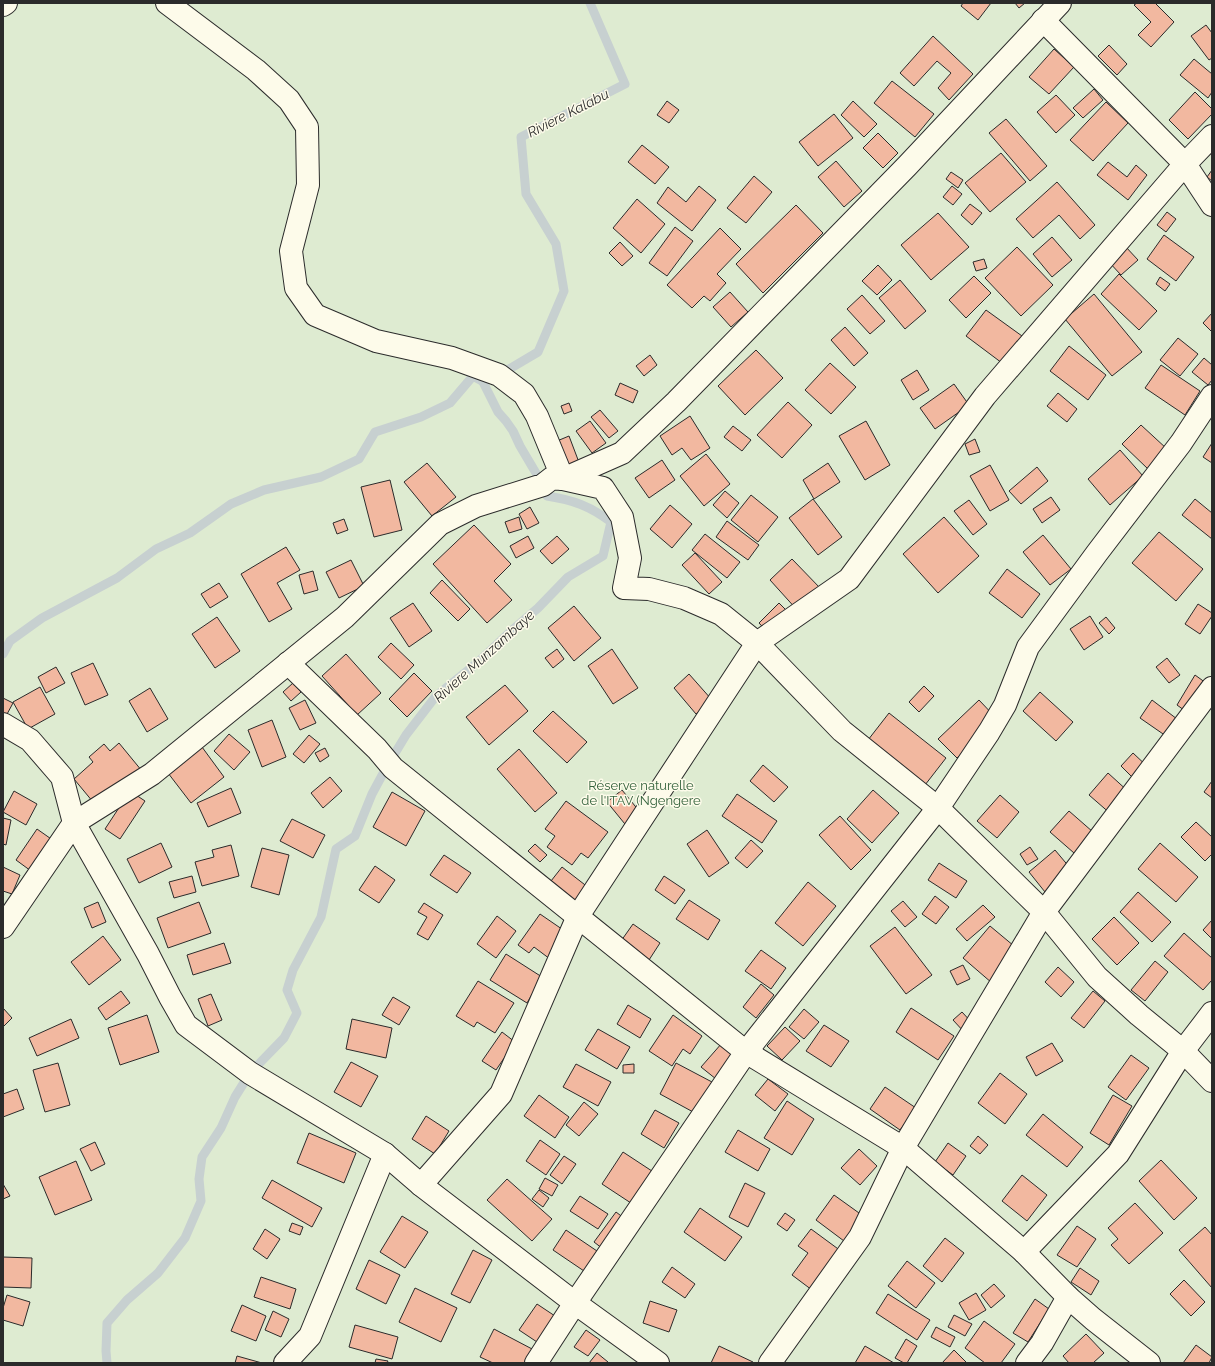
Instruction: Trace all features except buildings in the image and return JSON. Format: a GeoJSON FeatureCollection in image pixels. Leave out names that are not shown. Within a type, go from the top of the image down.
{"type":"FeatureCollection","features":[{"type":"Feature","properties":{"kind":"street"},"geometry":{"type":"LineString","coordinates":[[166,3],[256,70],[290,100],[307,127],[308,185],[291,251],[296,288],[315,315],[376,341],[452,358],[499,375],[524,394],[538,416],[557,478]]}},
{"type":"Feature","properties":{"kind":"street"},"geometry":{"type":"LineString","coordinates":[[3,927],[74,823],[152,774],[345,617],[440,524],[476,506],[497,498],[543,485],[557,478],[622,453],[687,390],[901,172],[1060,3]]}},
{"type":"Feature","properties":{"kind":"street"},"geometry":{"type":"LineString","coordinates":[[1043,20],[1185,164],[1212,205]]}},
{"type":"Feature","properties":{"kind":"street"},"geometry":{"type":"LineString","coordinates":[[421,1185],[501,1094],[578,916],[757,642],[849,579],[985,396],[1185,164],[1212,136]]}},
{"type":"Feature","properties":{"kind":"street"},"geometry":{"type":"LineString","coordinates":[[536,1363],[575,1303],[746,1052],[938,808],[989,732],[1005,705],[1028,647],[1180,443],[1212,396]]}},
{"type":"Feature","properties":{"kind":"street"},"geometry":{"type":"LineString","coordinates":[[557,478],[603,488],[622,517],[630,558],[624,588],[649,588],[684,598],[721,614],[757,642],[842,731],[938,808],[1044,912],[1097,978],[1183,1051],[1212,1081]]}},
{"type":"Feature","properties":{"kind":"street"},"geometry":{"type":"LineString","coordinates":[[288,663],[377,749],[393,768],[746,1052],[903,1148],[1024,1252],[1068,1297],[1093,1319],[1149,1363]]}},
{"type":"Feature","properties":{"kind":"street"},"geometry":{"type":"LineString","coordinates":[[770,1363],[860,1237],[903,1148],[1044,912],[1212,688]]}},
{"type":"Feature","properties":{"kind":"street"},"geometry":{"type":"LineString","coordinates":[[3,724],[30,740],[62,777],[74,823],[186,1025],[250,1073],[385,1154],[421,1185],[575,1303],[658,1363]]}},
{"type":"Feature","properties":{"kind":"street"},"geometry":{"type":"LineString","coordinates":[[1024,1252],[1118,1154],[1183,1051],[1212,1013]]}},
{"type":"Feature","properties":{"kind":"street"},"geometry":{"type":"LineString","coordinates":[[285,1363],[310,1336],[385,1154]]}},
{"type":"Feature","properties":{"kind":"street"},"geometry":{"type":"LineString","coordinates":[[1027,1363],[1042,1343],[1068,1297]]}},
{"type":"Feature","properties":{"kind":"green space","name":"Réserve naturelle de l'ITAV (Ngengere"},"geometry":{"type":"Polygon","coordinates":[[[3,3],[1212,3],[1212,1363],[3,1363],[3,3]]]}},
{"type":"Feature","properties":{"kind":"waterway","name":"Riviere Kalabu"},"geometry":{"type":"LineString","coordinates":[[499,375],[538,352],[564,291],[556,244],[526,194],[521,137],[625,84],[590,3]]}},
{"type":"Feature","properties":{"kind":"waterway"},"geometry":{"type":"LineString","coordinates":[[3,654],[10,641],[42,618],[117,578],[156,549],[190,533],[231,504],[264,490],[321,477],[359,459],[375,432],[421,417],[450,403],[473,376],[482,381]]}},
{"type":"Feature","properties":{"kind":"waterway","name":"Riviere Munzambaye"},"geometry":{"type":"LineString","coordinates":[[107,1363],[107,1323],[127,1300],[158,1273],[185,1238],[201,1201],[199,1179],[202,1157],[221,1128],[235,1097],[250,1073],[284,1038],[297,1013],[287,990],[293,970],[321,917],[336,849],[355,836],[372,794],[406,735],[436,696],[477,663],[538,608],[568,577],[603,556],[611,522],[581,504],[547,496],[543,485],[513,431],[498,412],[483,382]]}}]}
